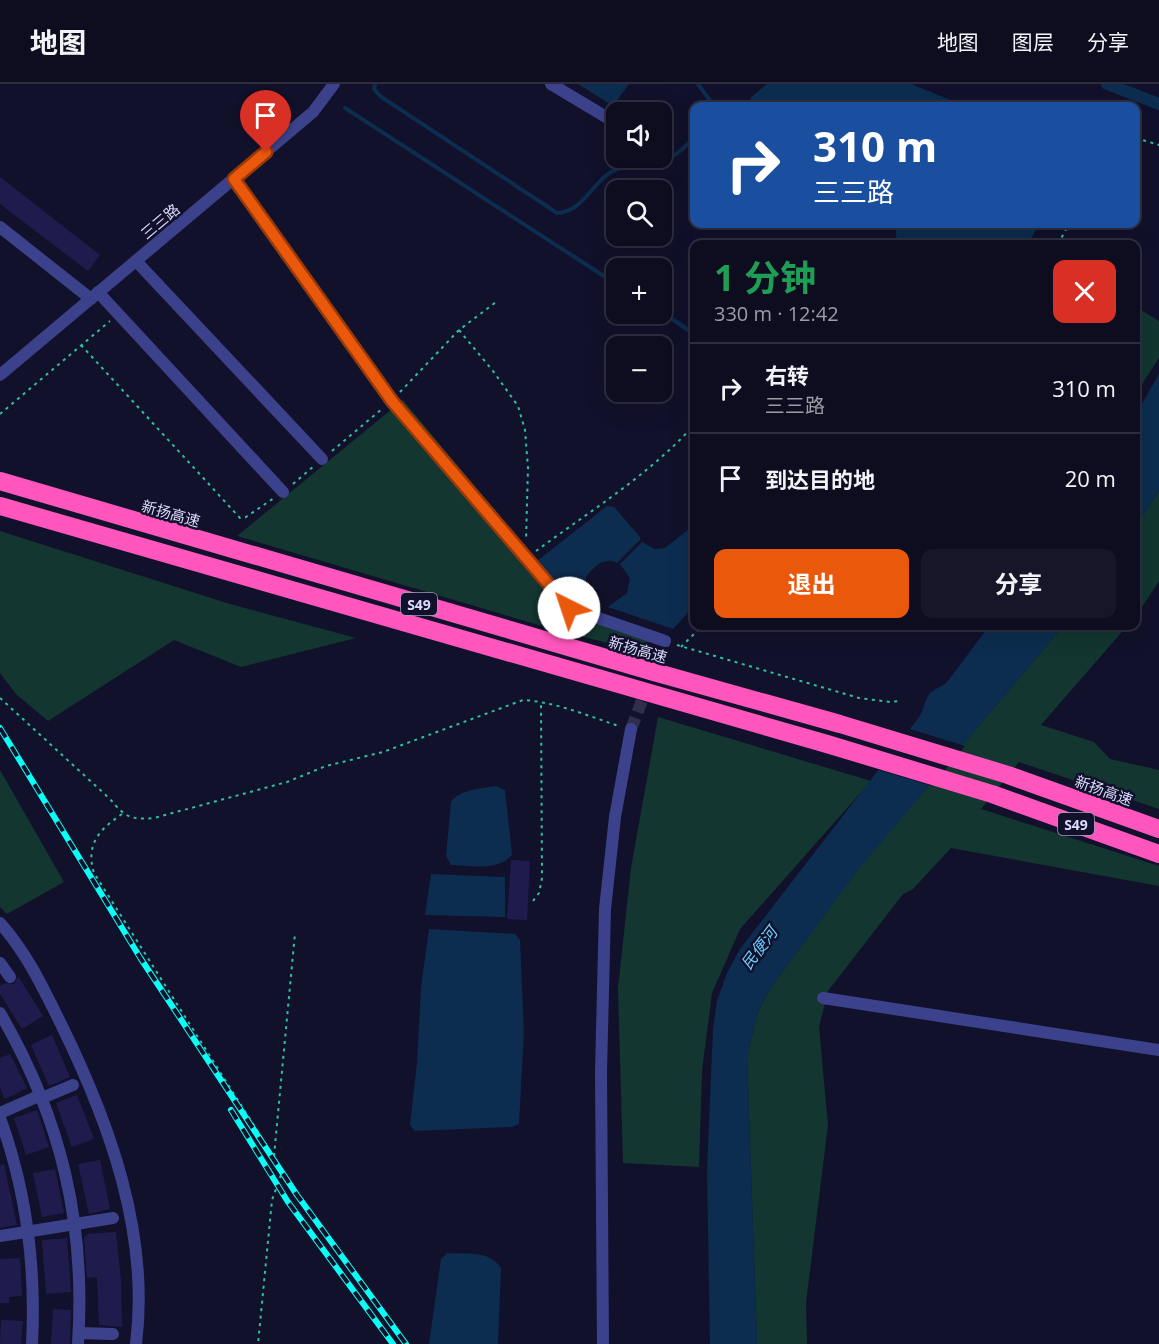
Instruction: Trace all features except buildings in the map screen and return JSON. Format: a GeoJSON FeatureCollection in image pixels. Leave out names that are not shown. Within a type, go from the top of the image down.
{"type":"FeatureCollection","features":[{"type":"Feature","properties":{"kind":"highway","name":"新扬高速"},"geometry":{"type":"LineString","coordinates":[[0,481],[840,724],[1008,775],[1159,829]]}},
{"type":"Feature","properties":{"kind":"highway","name":"S49"},"geometry":{"type":"LineString","coordinates":[[0,506],[827,744],[992,794],[1159,854]]}},
{"type":"Feature","properties":{"kind":"street","name":"三三路"},"geometry":{"type":"LineString","coordinates":[[0,375],[313,112],[334,84]]}},
{"type":"Feature","properties":{"kind":"street"},"geometry":{"type":"LineString","coordinates":[[551,84],[606,117]]}},
{"type":"Feature","properties":{"kind":"street"},"geometry":{"type":"LineString","coordinates":[[234,179],[392,401],[569,608],[665,641]]}},
{"type":"Feature","properties":{"kind":"street"},"geometry":{"type":"LineString","coordinates":[[0,227],[118,314],[283,492]]}},
{"type":"Feature","properties":{"kind":"street"},"geometry":{"type":"LineString","coordinates":[[136,261],[322,459]]}},
{"type":"Feature","properties":{"kind":"street"},"geometry":{"type":"LineString","coordinates":[[603,1344],[601,1072],[605,909],[615,817],[631,729]]}},
{"type":"Feature","properties":{"kind":"street"},"geometry":{"type":"LineString","coordinates":[[0,923],[37,975],[77,1057],[116,1157],[130,1213],[139,1283],[136,1344]]}},
{"type":"Feature","properties":{"kind":"street"},"geometry":{"type":"LineString","coordinates":[[0,963],[10,977]]}},
{"type":"Feature","properties":{"kind":"street"},"geometry":{"type":"LineString","coordinates":[[823,998],[1159,1050]]}},
{"type":"Feature","properties":{"kind":"street"},"geometry":{"type":"LineString","coordinates":[[0,1013],[52,1122],[66,1171],[78,1241],[81,1301],[79,1338],[113,1334]]}},
{"type":"Feature","properties":{"kind":"street"},"geometry":{"type":"LineString","coordinates":[[0,1113],[73,1085]]}},
{"type":"Feature","properties":{"kind":"street"},"geometry":{"type":"LineString","coordinates":[[0,1118],[20,1187],[29,1231],[32,1344]]}},
{"type":"Feature","properties":{"kind":"street"},"geometry":{"type":"LineString","coordinates":[[0,1236],[113,1218]]}},
{"type":"Feature","properties":{"kind":"path"},"geometry":{"type":"LineString","coordinates":[[1140,139],[1159,145]]}},
{"type":"Feature","properties":{"kind":"path"},"geometry":{"type":"LineString","coordinates":[[0,414],[118,314]]}},
{"type":"Feature","properties":{"kind":"path"},"geometry":{"type":"LineString","coordinates":[[459,330],[518,406],[525,430],[528,468],[526,558]]}},
{"type":"Feature","properties":{"kind":"path"},"geometry":{"type":"LineString","coordinates":[[526,558],[652,466],[677,444],[690,429]]}},
{"type":"Feature","properties":{"kind":"path"},"geometry":{"type":"LineString","coordinates":[[681,647],[698,630]]}},
{"type":"Feature","properties":{"kind":"path"},"geometry":{"type":"LineString","coordinates":[[665,641],[859,698],[899,701]]}},
{"type":"Feature","properties":{"kind":"path"},"geometry":{"type":"LineString","coordinates":[[0,698],[110,799],[123,814],[136,820],[154,818],[287,782],[326,766],[383,752],[523,700],[541,702],[631,729]]}},
{"type":"Feature","properties":{"kind":"path"},"geometry":{"type":"LineString","coordinates":[[533,901],[539,893],[542,878],[541,702]]}},
{"type":"Feature","properties":{"kind":"path"},"geometry":{"type":"LineString","coordinates":[[123,814],[106,825],[96,837],[91,850],[90,862],[94,873],[279,1165],[281,1175],[272,1200],[258,1344]]}},
{"type":"Feature","properties":{"kind":"path"},"geometry":{"type":"LineString","coordinates":[[274,1156],[295,933]]}},
{"type":"Feature","properties":{"kind":"green space"},"geometry":{"type":"Polygon","coordinates":[[[1140,309],[1159,321],[1159,358],[1140,387],[1140,309]]]}},
{"type":"Feature","properties":{"kind":"green space"},"geometry":{"type":"Polygon","coordinates":[[[403,400],[528,550],[519,561],[564,613],[648,640],[650,654],[542,626],[237,536],[403,400]]]}},
{"type":"Feature","properties":{"kind":"green space"},"geometry":{"type":"Polygon","coordinates":[[[1159,491],[1159,581],[1140,610],[1140,520],[1159,491]]]}},
{"type":"Feature","properties":{"kind":"green space"},"geometry":{"type":"Polygon","coordinates":[[[0,531],[230,604],[356,638],[241,667],[174,640],[48,721],[16,694],[0,673],[0,531]]]}},
{"type":"Feature","properties":{"kind":"green space"},"geometry":{"type":"Polygon","coordinates":[[[1060,630],[1124,630],[1041,725],[1094,742],[1110,759],[1159,770],[1159,809],[1019,762],[981,809],[1159,866],[1159,886],[951,848],[913,889],[903,894],[828,991],[819,1027],[828,1125],[806,1303],[807,1344],[757,1344],[747,1056],[758,1011],[772,986],[857,870],[1060,630]]]}},
{"type":"Feature","properties":{"kind":"green space"},"geometry":{"type":"Polygon","coordinates":[[[658,717],[871,781],[740,929],[712,993],[702,1071],[699,1167],[623,1163],[618,988],[631,868],[658,717]]]}},
{"type":"Feature","properties":{"kind":"green space"},"geometry":{"type":"Polygon","coordinates":[[[0,770],[64,882],[7,914],[0,907],[0,770]]]}},
{"type":"Feature","properties":{"kind":"water"},"geometry":{"type":"Polygon","coordinates":[[[578,84],[629,84],[616,102],[607,102],[578,84]]]}},
{"type":"Feature","properties":{"kind":"water"},"geometry":{"type":"Polygon","coordinates":[[[767,84],[911,84],[955,102],[750,102],[751,97],[767,84]]]}},
{"type":"Feature","properties":{"kind":"water"},"geometry":{"type":"Polygon","coordinates":[[[895,228],[1037,228],[1030,240],[897,240],[895,228]]]}},
{"type":"Feature","properties":{"kind":"water"},"geometry":{"type":"Polygon","coordinates":[[[1159,374],[1159,491],[1140,520],[1140,407],[1159,374]]]}},
{"type":"Feature","properties":{"kind":"water"},"geometry":{"type":"Polygon","coordinates":[[[607,506],[614,507],[640,537],[640,540],[617,563],[604,562],[592,570],[586,577],[588,594],[583,599],[568,593],[551,580],[537,561],[607,506]]]}},
{"type":"Feature","properties":{"kind":"water"},"geometry":{"type":"Polygon","coordinates":[[[690,528],[690,610],[673,629],[608,607],[627,593],[630,578],[620,564],[642,542],[655,549],[665,548],[690,528]]]}},
{"type":"Feature","properties":{"kind":"water","name":"民便河"},"geometry":{"type":"Polygon","coordinates":[[[986,630],[1060,630],[858,870],[772,986],[758,1011],[747,1056],[757,1344],[710,1344],[707,1171],[713,1029],[717,1001],[727,973],[740,949],[920,716],[929,694],[948,681],[986,630]]]}},
{"type":"Feature","properties":{"kind":"water"},"geometry":{"type":"Polygon","coordinates":[[[496,786],[505,790],[512,855],[492,866],[451,865],[446,856],[451,802],[465,792],[496,786]]]}},
{"type":"Feature","properties":{"kind":"water"},"geometry":{"type":"Polygon","coordinates":[[[431,874],[505,877],[505,917],[425,915],[431,874]]]}},
{"type":"Feature","properties":{"kind":"water"},"geometry":{"type":"Polygon","coordinates":[[[429,929],[515,934],[520,940],[524,1032],[519,1124],[512,1127],[415,1131],[410,1125],[417,1063],[421,987],[429,929]]]}},
{"type":"Feature","properties":{"kind":"water"},"geometry":{"type":"Polygon","coordinates":[[[447,1253],[470,1253],[484,1256],[491,1258],[501,1268],[498,1344],[429,1344],[441,1259],[447,1253]]]}},
{"type":"Feature","properties":{"kind":"pier"},"geometry":{"type":"Polygon","coordinates":[[[907,728],[965,746],[932,786],[875,769],[907,728]]]}},
{"type":"Feature","properties":{"kind":"waterway"},"geometry":{"type":"LineString","coordinates":[[375,84],[374,89],[380,96],[557,213],[574,208],[611,172],[625,166],[672,157],[690,142]]}},
{"type":"Feature","properties":{"kind":"waterway"},"geometry":{"type":"LineString","coordinates":[[698,84],[711,102]]}},
{"type":"Feature","properties":{"kind":"waterway"},"geometry":{"type":"LineString","coordinates":[[1107,84],[1159,104]]}},
{"type":"Feature","properties":{"kind":"waterway"},"geometry":{"type":"LineString","coordinates":[[345,108],[606,278]]}},
{"type":"Feature","properties":{"kind":"waterway"},"geometry":{"type":"LineString","coordinates":[[672,319],[690,331]]}},
{"type":"Feature","properties":{"kind":"tunnel"},"geometry":{"type":"LineString","coordinates":[[631,729],[665,641]]}},
{"type":"Feature","properties":{"kind":"railway"},"geometry":{"type":"LineString","coordinates":[[0,728],[141,959],[297,1195],[406,1344]]}},
{"type":"Feature","properties":{"kind":"railway"},"geometry":{"type":"LineString","coordinates":[[231,1110],[288,1202],[393,1344]]}},
{"type":"Feature","properties":{"kind":"route"},"geometry":{"type":"LineString","coordinates":[[266,152],[234,179],[392,401],[569,608]]}}]}
